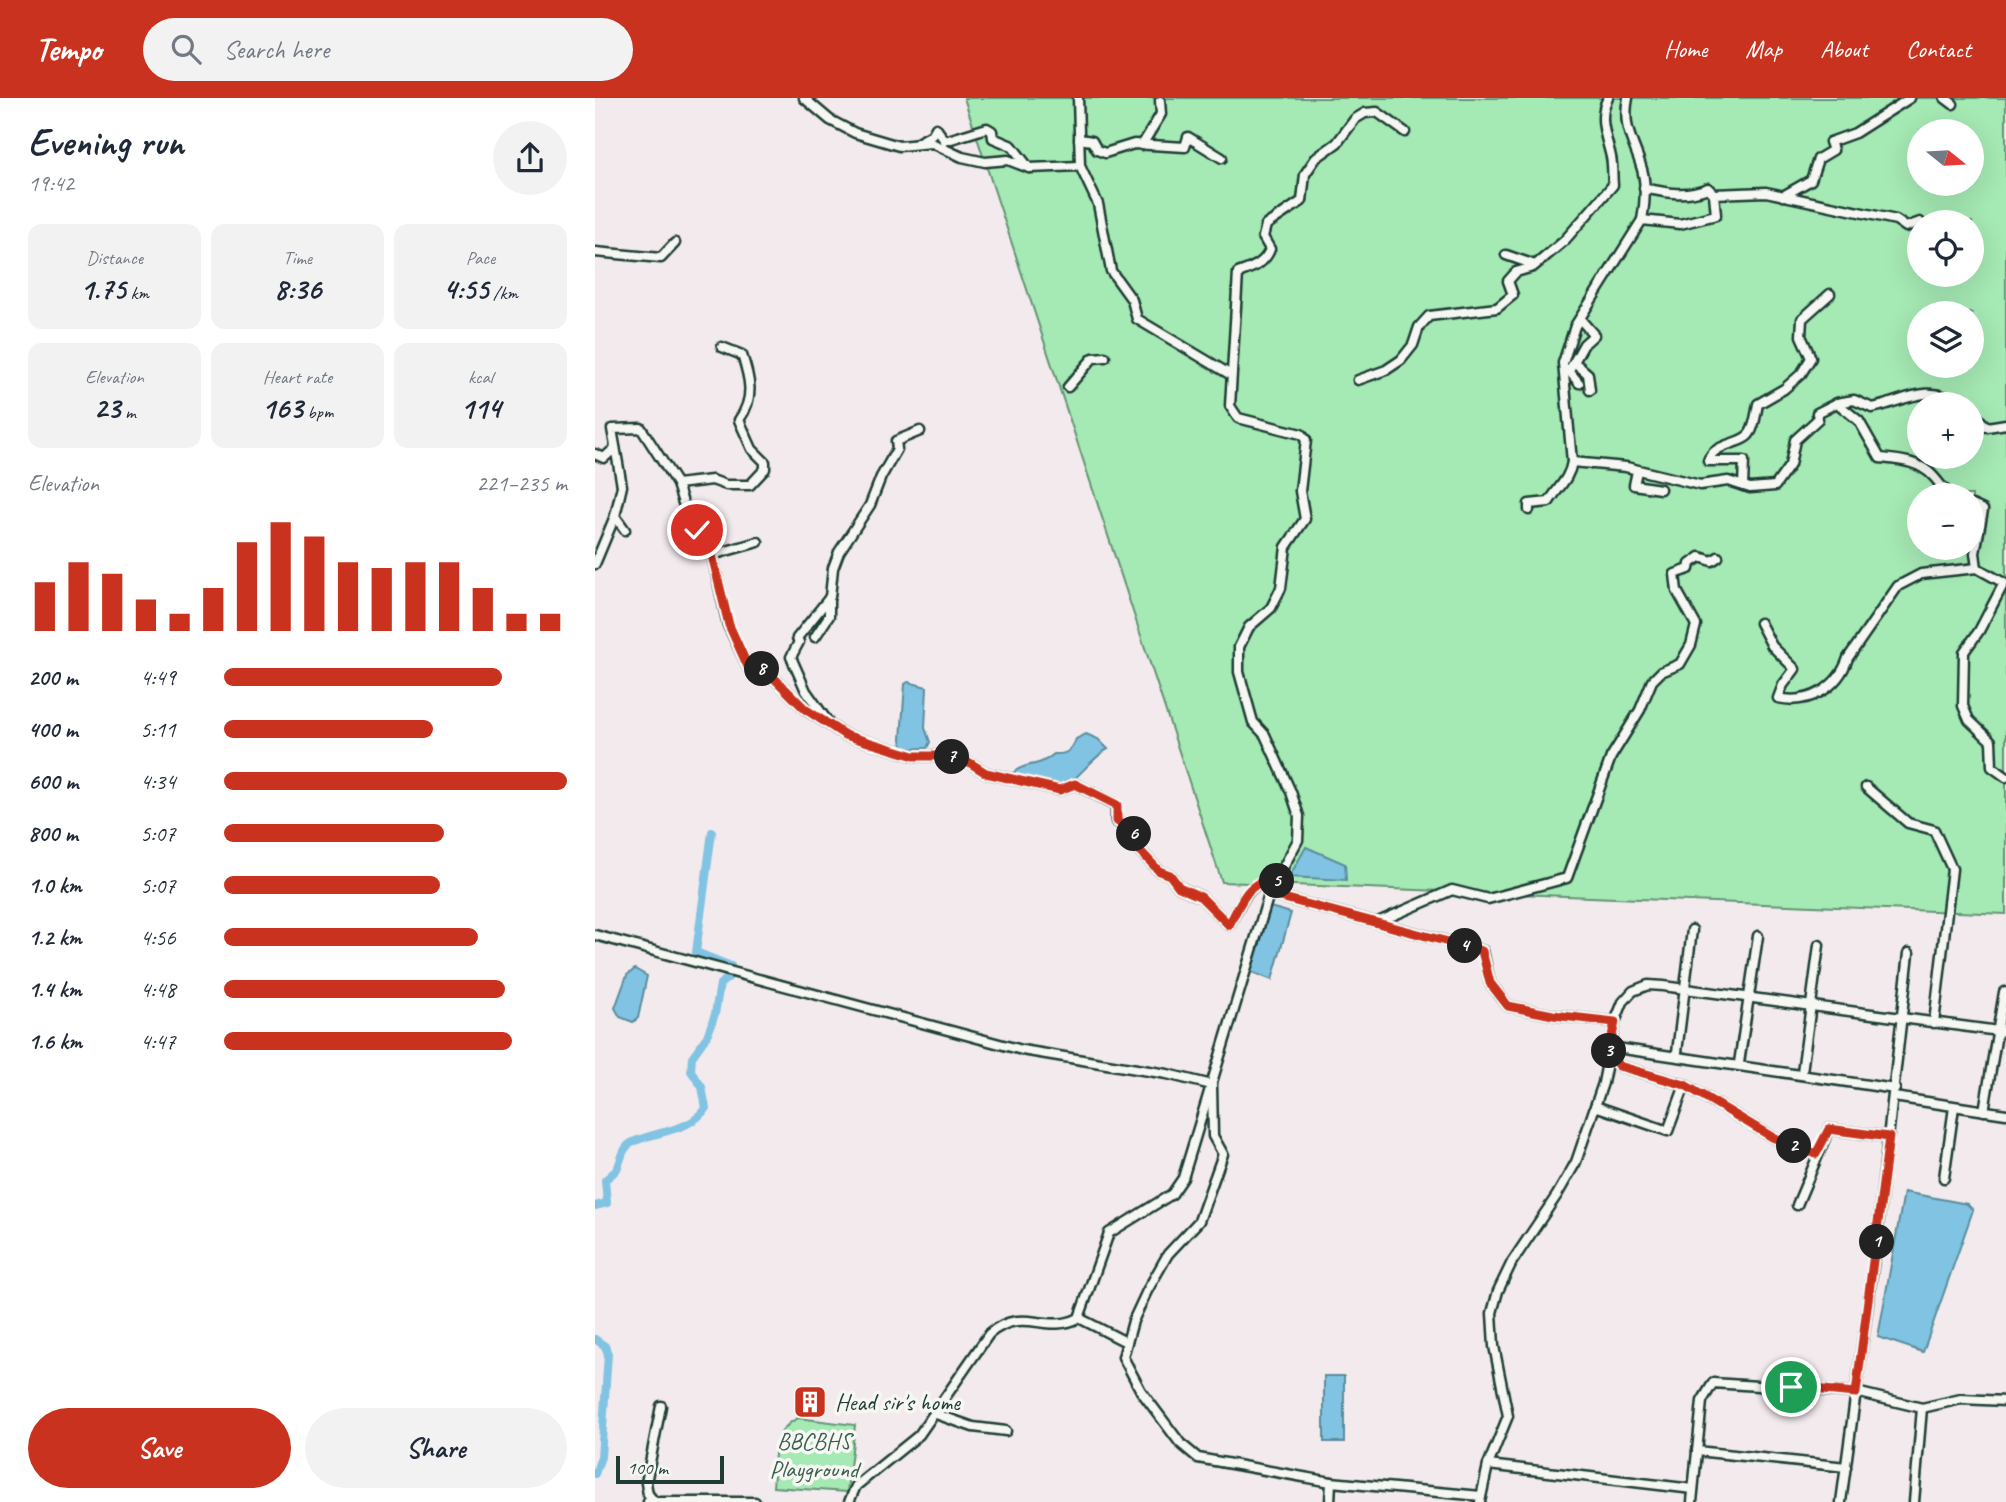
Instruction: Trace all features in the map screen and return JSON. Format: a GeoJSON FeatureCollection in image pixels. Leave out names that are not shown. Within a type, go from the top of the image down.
{"type":"FeatureCollection","features":[{"type":"Feature","properties":{"kind":"street"},"geometry":{"type":"LineString","coordinates":[[804,98],[830,120],[855,133],[899,146],[932,143],[962,157],[985,162],[1008,160],[1029,168],[1080,166]]}},
{"type":"Feature","properties":{"kind":"street"},"geometry":{"type":"LineString","coordinates":[[1078,98],[1080,166],[1098,204],[1111,271],[1132,300],[1137,319],[1231,375]]}},
{"type":"Feature","properties":{"kind":"street"},"geometry":{"type":"LineString","coordinates":[[1358,380],[1386,370],[1401,360],[1413,345],[1419,327],[1429,316],[1497,308],[1513,295],[1508,282],[1516,272],[1535,265],[1563,241],[1613,185],[1611,156],[1604,140],[1603,106],[1608,98]]}},
{"type":"Feature","properties":{"kind":"street"},"geometry":{"type":"LineString","coordinates":[[1529,510],[1529,504],[1549,502],[1569,478],[1572,463],[1563,363],[1580,319],[1642,220],[1642,167],[1627,135],[1628,98]]}},
{"type":"Feature","properties":{"kind":"street"},"geometry":{"type":"LineString","coordinates":[[1783,196],[1811,180],[1818,159],[1833,150],[1830,142],[1855,133],[1910,98]]}},
{"type":"Feature","properties":{"kind":"street"},"geometry":{"type":"LineString","coordinates":[[1945,98],[1953,104]]}},
{"type":"Feature","properties":{"kind":"street"},"geometry":{"type":"LineString","coordinates":[[1142,145],[1161,114],[1160,101]]}},
{"type":"Feature","properties":{"kind":"street"},"geometry":{"type":"LineString","coordinates":[[849,1502],[856,1486],[919,1435],[936,1415],[989,1334],[1003,1322],[1018,1320],[1067,1324],[1079,1318],[1109,1233],[1172,1194],[1184,1178],[1269,894],[1294,852],[1299,816],[1265,735],[1253,722],[1239,672],[1239,647],[1249,627],[1271,608],[1281,588],[1286,547],[1305,519],[1300,491],[1306,440],[1301,434],[1238,418],[1230,407],[1237,273],[1260,263],[1268,256],[1270,249],[1263,237],[1266,225],[1302,201],[1305,174],[1316,158],[1337,143],[1355,119],[1366,113],[1377,112],[1405,132]]}},
{"type":"Feature","properties":{"kind":"street"},"geometry":{"type":"LineString","coordinates":[[914,145],[932,135],[936,128],[945,141],[987,128],[992,131],[993,138],[1012,146],[1029,168]]}},
{"type":"Feature","properties":{"kind":"street"},"geometry":{"type":"LineString","coordinates":[[1079,139],[1092,141],[1097,150],[1105,153],[1120,146],[1185,147],[1188,137],[1222,158]]}},
{"type":"Feature","properties":{"kind":"street"},"geometry":{"type":"LineString","coordinates":[[1642,220],[1680,224],[1716,215],[1714,194],[1708,188],[1693,194],[1678,195],[1644,188]]}},
{"type":"Feature","properties":{"kind":"street"},"geometry":{"type":"LineString","coordinates":[[1714,194],[1766,192],[1896,220],[1907,227]]}},
{"type":"Feature","properties":{"kind":"street"},"geometry":{"type":"LineString","coordinates":[[595,252],[661,258],[675,243]]}},
{"type":"Feature","properties":{"kind":"street"},"geometry":{"type":"LineString","coordinates":[[1506,255],[1535,265]]}},
{"type":"Feature","properties":{"kind":"street"},"geometry":{"type":"LineString","coordinates":[[1743,486],[1744,461],[1708,461],[1710,455],[1727,443],[1745,438],[1751,432],[1758,404],[1801,374],[1811,358],[1801,336],[1802,318],[1830,294]]}},
{"type":"Feature","properties":{"kind":"street"},"geometry":{"type":"LineString","coordinates":[[1579,383],[1569,371],[1594,335],[1580,319]]}},
{"type":"Feature","properties":{"kind":"street"},"geometry":{"type":"LineString","coordinates":[[677,484],[712,480],[726,485],[750,485],[765,469],[765,462],[752,449],[740,420],[748,408],[751,393],[743,355],[722,347]]}},
{"type":"Feature","properties":{"kind":"street"},"geometry":{"type":"LineString","coordinates":[[1067,387],[1093,358],[1105,357]]}},
{"type":"Feature","properties":{"kind":"street"},"geometry":{"type":"LineString","coordinates":[[1574,362],[1588,374],[1590,390]]}},
{"type":"Feature","properties":{"kind":"street"},"geometry":{"type":"LineString","coordinates":[[1572,463],[1637,471],[1700,485],[1728,481],[1743,486],[1775,486],[1790,465],[1795,440],[1818,419],[1817,413],[1827,411],[1837,403],[1854,400],[1872,408],[1907,397]]}},
{"type":"Feature","properties":{"kind":"street"},"geometry":{"type":"LineString","coordinates":[[1837,403],[1859,421],[1880,458],[1909,461],[1930,472],[1938,483]]}},
{"type":"Feature","properties":{"kind":"street"},"geometry":{"type":"LineString","coordinates":[[1984,425],[1986,427],[2006,424]]}},
{"type":"Feature","properties":{"kind":"street"},"geometry":{"type":"LineString","coordinates":[[595,564],[615,516],[622,485],[612,429],[641,428],[677,484],[683,503],[712,555],[729,625],[749,669],[765,669],[805,709],[845,735],[914,756],[959,756],[986,773],[1060,790],[1075,784],[1094,791],[1117,805],[1117,821],[1134,833],[1132,842],[1151,864],[1170,875],[1179,887],[1201,897],[1229,925],[1251,886],[1260,880],[1279,878]]}},
{"type":"Feature","properties":{"kind":"street"},"geometry":{"type":"LineString","coordinates":[[815,637],[829,616],[833,568],[839,552],[870,505],[881,477],[897,449],[897,441],[921,431]]}},
{"type":"Feature","properties":{"kind":"street"},"geometry":{"type":"LineString","coordinates":[[595,454],[604,458],[615,448]]}},
{"type":"Feature","properties":{"kind":"street"},"geometry":{"type":"LineString","coordinates":[[1637,471],[1634,485],[1660,489]]}},
{"type":"Feature","properties":{"kind":"street"},"geometry":{"type":"LineString","coordinates":[[615,516],[625,530]]}},
{"type":"Feature","properties":{"kind":"street"},"geometry":{"type":"LineString","coordinates":[[712,555],[758,542]]}},
{"type":"Feature","properties":{"kind":"street"},"geometry":{"type":"LineString","coordinates":[[1378,922],[1453,890],[1488,900],[1567,878],[1611,757],[1640,710],[1652,681],[1661,672],[1680,664],[1691,645],[1696,625],[1677,592],[1675,574],[1689,569],[1690,564],[1700,557],[1708,561],[1718,557]]}},
{"type":"Feature","properties":{"kind":"street"},"geometry":{"type":"LineString","coordinates":[[1976,560],[1977,568]]}},
{"type":"Feature","properties":{"kind":"street"},"geometry":{"type":"LineString","coordinates":[[1760,623],[1772,646],[1795,669],[1783,685],[1778,698],[1803,701],[1822,692],[1844,670],[1848,658],[1898,586],[1921,574],[1977,568],[2004,583],[1990,612],[1964,652],[1963,706],[1969,720],[1991,741],[1992,767],[2006,777]]}},
{"type":"Feature","properties":{"kind":"street"},"geometry":{"type":"LineString","coordinates":[[829,598],[797,638],[799,642],[791,657],[806,691],[832,727]]}},
{"type":"Feature","properties":{"kind":"street"},"geometry":{"type":"LineString","coordinates":[[1866,787],[1907,823],[1934,830],[1952,869],[1934,1023]]}},
{"type":"Feature","properties":{"kind":"street"},"geometry":{"type":"LineString","coordinates":[[1269,894],[1482,951],[1490,983],[1508,1006],[1553,1015],[1615,1022]]}},
{"type":"Feature","properties":{"kind":"street"},"geometry":{"type":"LineString","coordinates":[[1677,1052],[1692,930]]}},
{"type":"Feature","properties":{"kind":"street"},"geometry":{"type":"LineString","coordinates":[[595,935],[1022,1049],[1167,1074],[1212,1085]]}},
{"type":"Feature","properties":{"kind":"street"},"geometry":{"type":"LineString","coordinates":[[1739,1063],[1758,936]]}},
{"type":"Feature","properties":{"kind":"street"},"geometry":{"type":"LineString","coordinates":[[1802,1072],[1819,945]]}},
{"type":"Feature","properties":{"kind":"street"},"geometry":{"type":"LineString","coordinates":[[1841,1502],[1895,1093],[1909,953]]}},
{"type":"Feature","properties":{"kind":"street"},"geometry":{"type":"LineString","coordinates":[[1212,1085],[1213,1136],[1223,1154],[1199,1221],[1168,1254],[1147,1291],[1126,1342],[1123,1357],[1141,1391],[1180,1443],[1198,1458],[1331,1482],[1480,1499],[1488,1465],[1508,1416],[1494,1346],[1492,1313],[1498,1291],[1512,1262],[1576,1162],[1595,1106],[1615,1022],[1623,1002],[1633,991],[1648,985],[1685,989],[2002,1032]]}},
{"type":"Feature","properties":{"kind":"street"},"geometry":{"type":"LineString","coordinates":[[1984,1111],[2002,1032],[2004,992]]}},
{"type":"Feature","properties":{"kind":"street"},"geometry":{"type":"LineString","coordinates":[[1610,1047],[1895,1093],[1954,1107],[2006,1114]]}},
{"type":"Feature","properties":{"kind":"street"},"geometry":{"type":"LineString","coordinates":[[1607,1059],[1614,1060],[1619,1066],[1685,1085],[1772,1137],[1816,1154]]}},
{"type":"Feature","properties":{"kind":"street"},"geometry":{"type":"LineString","coordinates":[[1595,1106],[1668,1131],[1685,1085]]}},
{"type":"Feature","properties":{"kind":"street"},"geometry":{"type":"LineString","coordinates":[[1944,1178],[1954,1107]]}},
{"type":"Feature","properties":{"kind":"street"},"geometry":{"type":"LineString","coordinates":[[1797,1205],[1816,1154],[1829,1129],[1889,1137]]}},
{"type":"Feature","properties":{"kind":"street"},"geometry":{"type":"LineString","coordinates":[[1079,1318],[1126,1342]]}},
{"type":"Feature","properties":{"kind":"street"},"geometry":{"type":"LineString","coordinates":[[1692,1502],[1702,1401],[1713,1384],[1727,1382],[1856,1393],[1922,1408],[1961,1399],[2006,1401]]}},
{"type":"Feature","properties":{"kind":"street"},"geometry":{"type":"LineString","coordinates":[[661,1406],[646,1483],[651,1501],[754,1502]]}},
{"type":"Feature","properties":{"kind":"street"},"geometry":{"type":"LineString","coordinates":[[1914,1502],[1922,1408]]}},
{"type":"Feature","properties":{"kind":"street"},"geometry":{"type":"LineString","coordinates":[[936,1415],[973,1427],[1006,1430]]}},
{"type":"Feature","properties":{"kind":"street"},"geometry":{"type":"LineString","coordinates":[[1697,1451],[1846,1467]]}},
{"type":"Feature","properties":{"kind":"street"},"geometry":{"type":"LineString","coordinates":[[1488,1465],[1693,1489]]}},
{"type":"Feature","properties":{"kind":"street"},"geometry":{"type":"LineString","coordinates":[[1330,1502],[1331,1482]]}},
{"type":"Feature","properties":{"kind":"green space"},"geometry":{"type":"Polygon","coordinates":[[[964,98],[2006,98],[2006,914],[1222,882],[964,98]]]}},
{"type":"Feature","properties":{"kind":"green space","name":"BBCBHS Playground"},"geometry":{"type":"Polygon","coordinates":[[[798,1418],[855,1425],[847,1492],[773,1487],[778,1439],[782,1431],[798,1418]]]}},
{"type":"Feature","properties":{"kind":"water"},"geometry":{"type":"Polygon","coordinates":[[[908,682],[927,687],[925,728],[930,742],[927,748],[903,749],[901,739],[905,684],[908,682]]]}},
{"type":"Feature","properties":{"kind":"water"},"geometry":{"type":"Polygon","coordinates":[[[1086,734],[1098,739],[1108,749],[1066,786],[1039,784],[1017,777],[1014,772],[1042,762],[1054,754],[1066,753],[1076,739],[1086,734]]]}},
{"type":"Feature","properties":{"kind":"water"},"geometry":{"type":"Polygon","coordinates":[[[1306,847],[1345,864],[1346,880],[1289,877],[1306,847]]]}},
{"type":"Feature","properties":{"kind":"water"},"geometry":{"type":"Polygon","coordinates":[[[1270,907],[1291,913],[1272,980],[1251,972],[1270,907]]]}},
{"type":"Feature","properties":{"kind":"water"},"geometry":{"type":"Polygon","coordinates":[[[635,969],[647,976],[638,1018],[633,1022],[620,1017],[615,1008],[627,975],[635,969]]]}},
{"type":"Feature","properties":{"kind":"water"},"geometry":{"type":"Polygon","coordinates":[[[1904,1192],[1967,1204],[1973,1210],[1923,1352],[1878,1337],[1904,1192]]]}},
{"type":"Feature","properties":{"kind":"water"},"geometry":{"type":"Polygon","coordinates":[[[1324,1376],[1344,1376],[1344,1442],[1324,1442],[1324,1376]]]}},
{"type":"Feature","properties":{"kind":"waterway"},"geometry":{"type":"LineString","coordinates":[[712,832],[696,952],[731,966]]}},
{"type":"Feature","properties":{"kind":"waterway"},"geometry":{"type":"LineString","coordinates":[[595,1206],[607,1203],[605,1180],[617,1169],[629,1144],[683,1126],[700,1116],[706,1108],[702,1087],[691,1071],[692,1057],[707,1036],[715,1014],[720,984],[728,978]]}},
{"type":"Feature","properties":{"kind":"waterway"},"geometry":{"type":"LineString","coordinates":[[595,1339],[605,1346],[608,1354],[601,1457],[595,1474]]}},
{"type":"Feature","properties":{"kind":"place","name":"Head sir's home"},"geometry":{"type":"Point","coordinates":[810,1402]}},
{"type":"Feature","properties":{"kind":"route"},"geometry":{"type":"LineString","coordinates":[[697,530],[712,555],[729,625],[749,669],[765,669],[805,709],[845,735],[914,756],[959,756],[974,768],[986,773],[1060,790],[1075,784],[1094,791],[1117,805],[1114,816],[1126,830],[1134,833],[1132,842],[1147,856],[1151,864],[1170,875],[1185,891],[1201,897],[1229,925],[1251,886],[1260,880],[1279,878],[1269,894],[1482,951],[1490,983],[1508,1006],[1553,1015],[1615,1022],[1607,1059],[1614,1060],[1619,1066],[1685,1085],[1772,1137],[1816,1154],[1829,1129],[1889,1137],[1856,1393],[1791,1387]]}}]}
